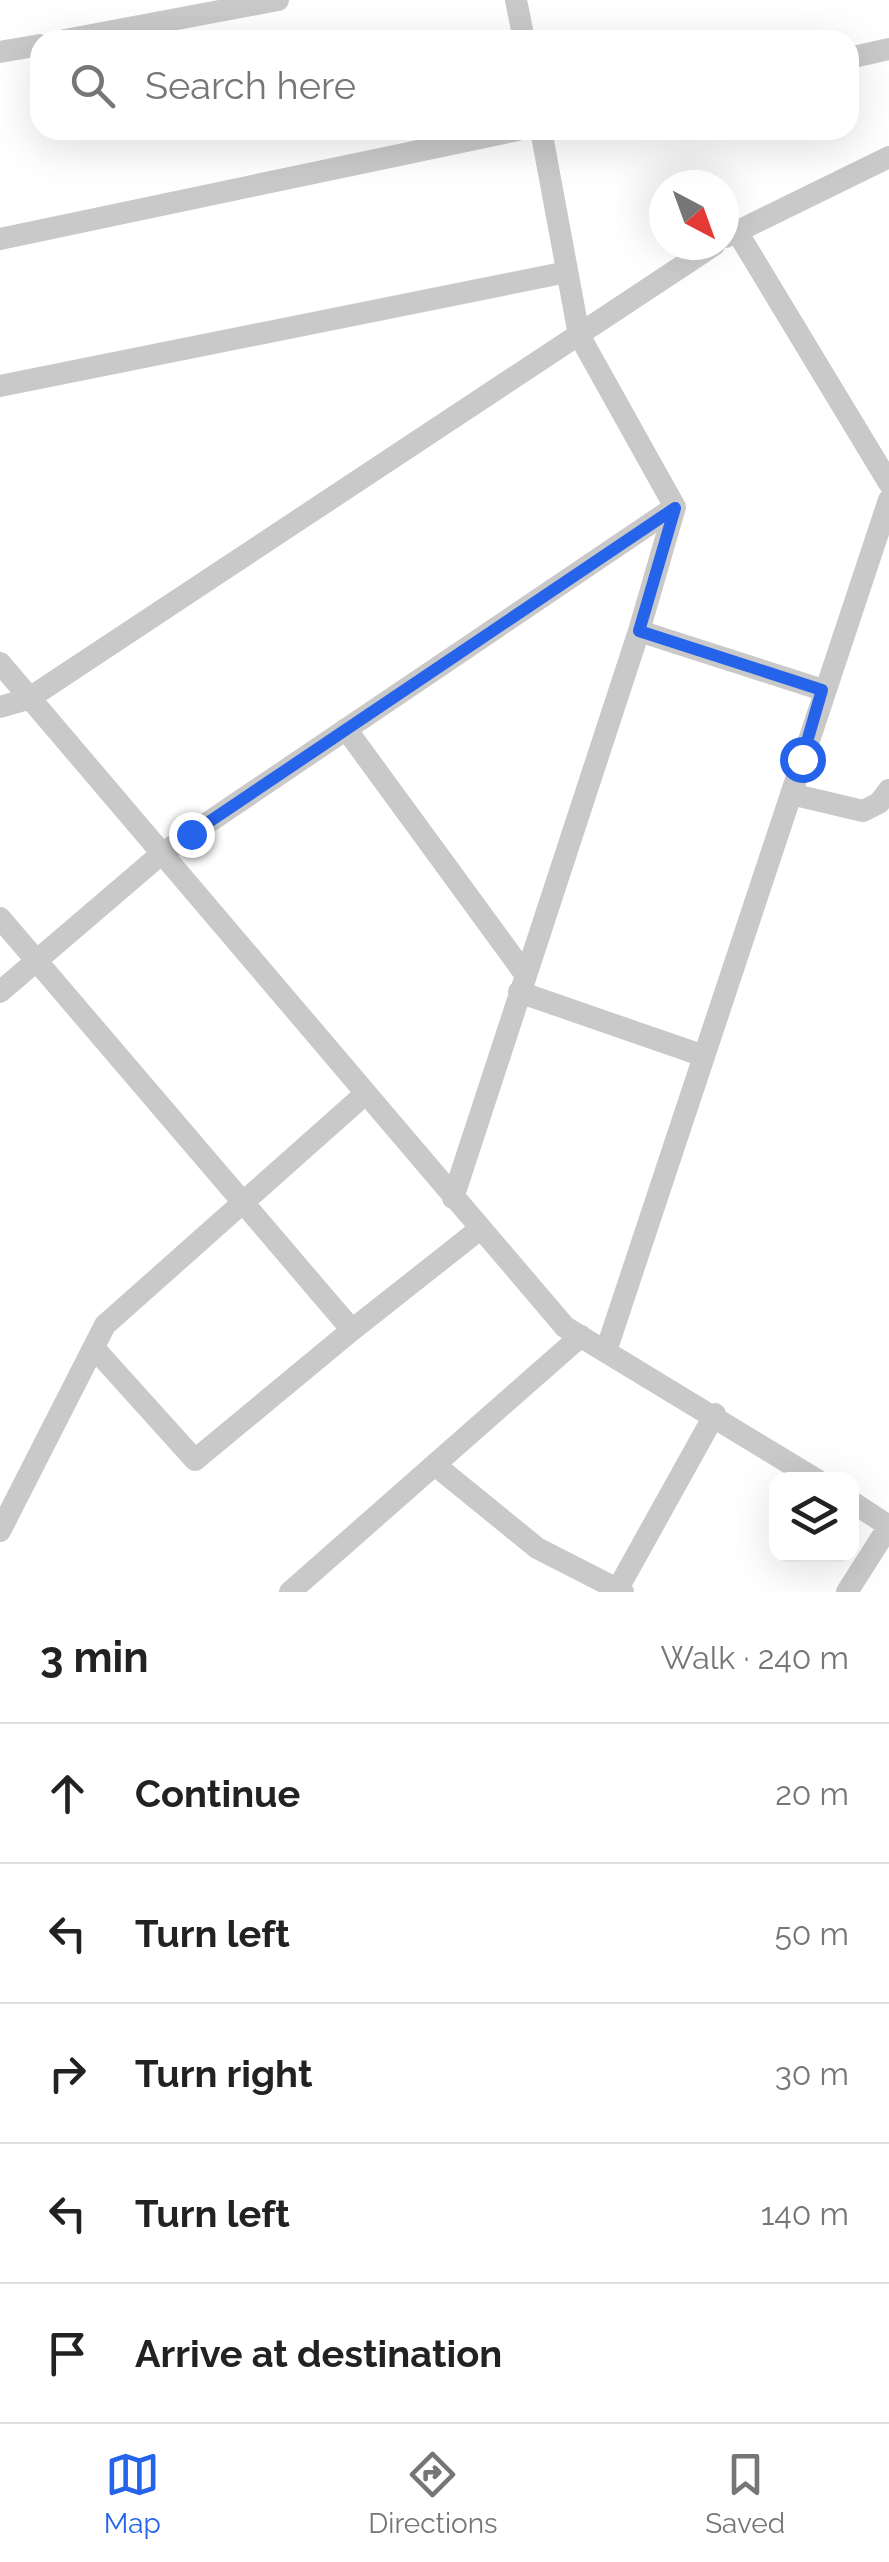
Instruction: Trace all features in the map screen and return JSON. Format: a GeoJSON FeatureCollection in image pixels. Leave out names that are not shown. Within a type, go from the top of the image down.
{"type":"FeatureCollection","features":[{"type":"Feature","properties":{"kind":"street"},"geometry":{"type":"LineString","coordinates":[[118,30],[278,0]]}},
{"type":"Feature","properties":{"kind":"street"},"geometry":{"type":"LineString","coordinates":[[516,0],[522,30]]}},
{"type":"Feature","properties":{"kind":"street"},"geometry":{"type":"LineString","coordinates":[[0,52],[30,47]]}},
{"type":"Feature","properties":{"kind":"street"},"geometry":{"type":"LineString","coordinates":[[859,56],[889,49]]}},
{"type":"Feature","properties":{"kind":"street"},"geometry":{"type":"LineString","coordinates":[[0,239],[470,140]]}},
{"type":"Feature","properties":{"kind":"street"},"geometry":{"type":"LineString","coordinates":[[453,1198],[639,631],[675,508],[579,335],[542,140]]}},
{"type":"Feature","properties":{"kind":"street"},"geometry":{"type":"LineString","coordinates":[[739,231],[889,158]]}},
{"type":"Feature","properties":{"kind":"street"},"geometry":{"type":"LineString","coordinates":[[739,249],[889,483]]}},
{"type":"Feature","properties":{"kind":"street"},"geometry":{"type":"LineString","coordinates":[[0,707],[28,700],[692,260]]}},
{"type":"Feature","properties":{"kind":"street"},"geometry":{"type":"LineString","coordinates":[[0,386],[567,272]]}},
{"type":"Feature","properties":{"kind":"street"},"geometry":{"type":"LineString","coordinates":[[606,1351],[822,690],[889,500]]}},
{"type":"Feature","properties":{"kind":"street"},"geometry":{"type":"LineString","coordinates":[[0,992],[160,855],[675,508]]}},
{"type":"Feature","properties":{"kind":"street"},"geometry":{"type":"LineString","coordinates":[[639,631],[822,690]]}},
{"type":"Feature","properties":{"kind":"street"},"geometry":{"type":"LineString","coordinates":[[0,662],[28,700],[565,1327],[714,1414],[804,1472]]}},
{"type":"Feature","properties":{"kind":"street"},"geometry":{"type":"LineString","coordinates":[[346,729],[522,983],[704,1056]]}},
{"type":"Feature","properties":{"kind":"street"},"geometry":{"type":"LineString","coordinates":[[791,794],[863,811],[879,803],[889,790]]}},
{"type":"Feature","properties":{"kind":"street"},"geometry":{"type":"LineString","coordinates":[[0,918],[352,1330]]}},
{"type":"Feature","properties":{"kind":"street"},"geometry":{"type":"LineString","coordinates":[[0,1530],[105,1325],[364,1095]]}},
{"type":"Feature","properties":{"kind":"street"},"geometry":{"type":"LineString","coordinates":[[94,1348],[196,1460],[480,1229]]}},
{"type":"Feature","properties":{"kind":"street"},"geometry":{"type":"LineString","coordinates":[[290,1592],[581,1336]]}},
{"type":"Feature","properties":{"kind":"street"},"geometry":{"type":"LineString","coordinates":[[435,1465],[537,1548],[619,1591],[714,1414]]}},
{"type":"Feature","properties":{"kind":"street"},"geometry":{"type":"LineString","coordinates":[[848,1592],[889,1526],[859,1507]]}},
{"type":"Feature","properties":{"kind":"route"},"geometry":{"type":"LineString","coordinates":[[191,834],[675,508],[639,631],[822,690],[802,759]]}}]}
